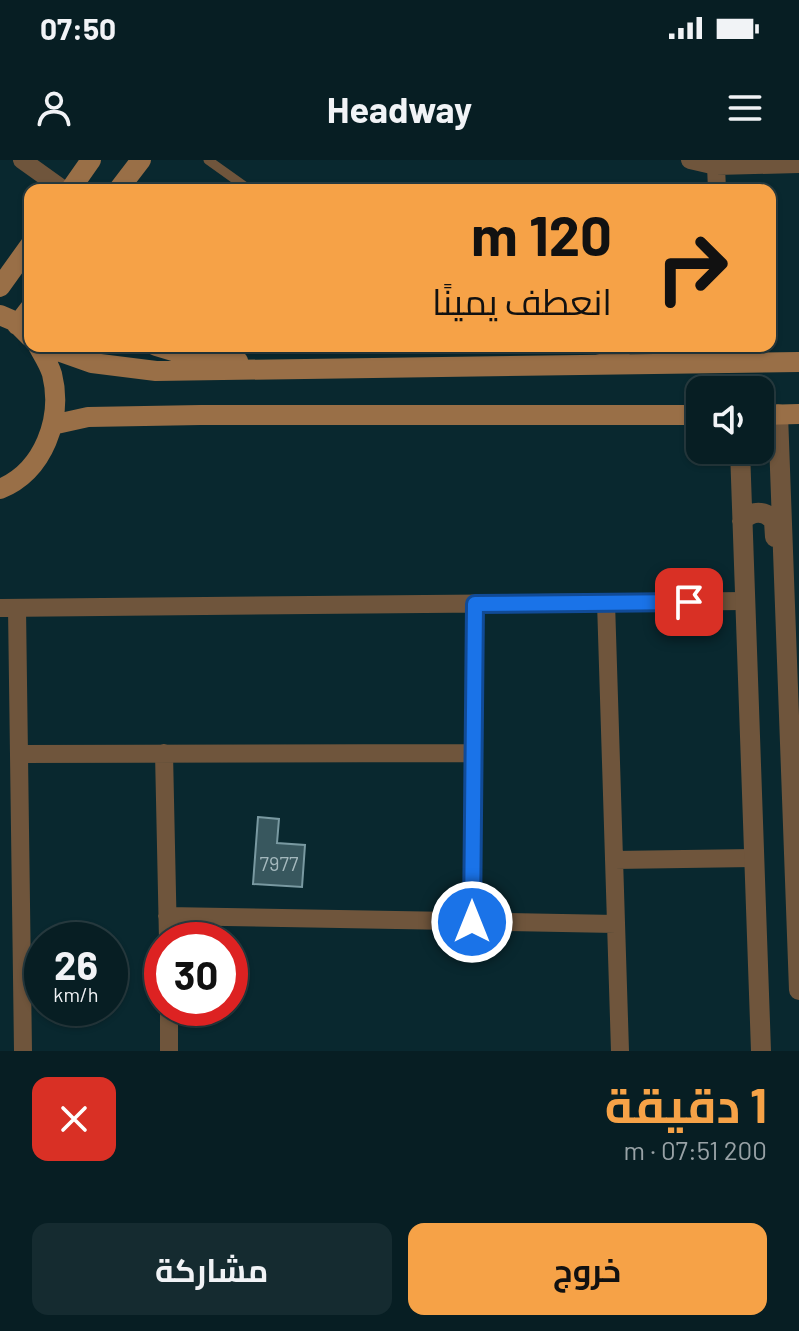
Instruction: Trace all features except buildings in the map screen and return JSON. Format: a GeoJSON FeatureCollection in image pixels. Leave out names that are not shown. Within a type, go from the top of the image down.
{"type":"FeatureCollection","features":[{"type":"Feature","properties":{"kind":"main road"},"geometry":{"type":"LineString","coordinates":[[72,184],[91,160]]}},
{"type":"Feature","properties":{"kind":"main road"},"geometry":{"type":"LineString","coordinates":[[0,287],[24,253]]}},
{"type":"Feature","properties":{"kind":"main road"},"geometry":{"type":"LineString","coordinates":[[0,489],[10,485],[34,463],[50,435],[56,404],[51,372],[41,352]]}},
{"type":"Feature","properties":{"kind":"main road"},"geometry":{"type":"LineString","coordinates":[[61,352],[92,363],[156,371],[645,364],[722,355],[799,362]]}},
{"type":"Feature","properties":{"kind":"main road"},"geometry":{"type":"LineString","coordinates":[[176,352],[277,371]]}},
{"type":"Feature","properties":{"kind":"main road"},"geometry":{"type":"LineString","coordinates":[[52,425],[88,417],[201,415],[686,415]]}},
{"type":"Feature","properties":{"kind":"street"},"geometry":{"type":"LineString","coordinates":[[22,160],[58,184]]}},
{"type":"Feature","properties":{"kind":"street"},"geometry":{"type":"LineString","coordinates":[[690,160],[716,166],[799,164]]}},
{"type":"Feature","properties":{"kind":"street"},"geometry":{"type":"LineString","coordinates":[[716,166],[717,184]]}},
{"type":"Feature","properties":{"kind":"street"},"geometry":{"type":"LineString","coordinates":[[779,414],[791,570],[799,990]]}},
{"type":"Feature","properties":{"kind":"street"},"geometry":{"type":"LineString","coordinates":[[740,464],[761,1051]]}},
{"type":"Feature","properties":{"kind":"street"},"geometry":{"type":"LineString","coordinates":[[742,521],[759,512],[774,521],[775,557],[791,570]]}},
{"type":"Feature","properties":{"kind":"street"},"geometry":{"type":"LineString","coordinates":[[23,1051],[19,754],[8,608],[745,601]]}},
{"type":"Feature","properties":{"kind":"street"},"geometry":{"type":"LineString","coordinates":[[606,602],[620,1051]]}},
{"type":"Feature","properties":{"kind":"street"},"geometry":{"type":"LineString","coordinates":[[472,922],[475,604]]}},
{"type":"Feature","properties":{"kind":"street"},"geometry":{"type":"LineString","coordinates":[[164,753],[167,922]]}},
{"type":"Feature","properties":{"kind":"street"},"geometry":{"type":"LineString","coordinates":[[19,754],[473,753]]}},
{"type":"Feature","properties":{"kind":"street"},"geometry":{"type":"LineString","coordinates":[[614,860],[754,858]]}},
{"type":"Feature","properties":{"kind":"street"},"geometry":{"type":"LineString","coordinates":[[167,916],[616,924]]}},
{"type":"Feature","properties":{"kind":"street"},"geometry":{"type":"LineString","coordinates":[[169,1026],[169,1051]]}},
{"type":"Feature","properties":{"kind":"lane"},"geometry":{"type":"LineString","coordinates":[[208,160],[242,184]]}},
{"type":"Feature","properties":{"kind":"lane"},"geometry":{"type":"LineString","coordinates":[[604,352],[645,364]]}},
{"type":"Feature","properties":{"kind":"route"},"geometry":{"type":"LineString","coordinates":[[472,922],[475,604],[689,602]]}}]}
